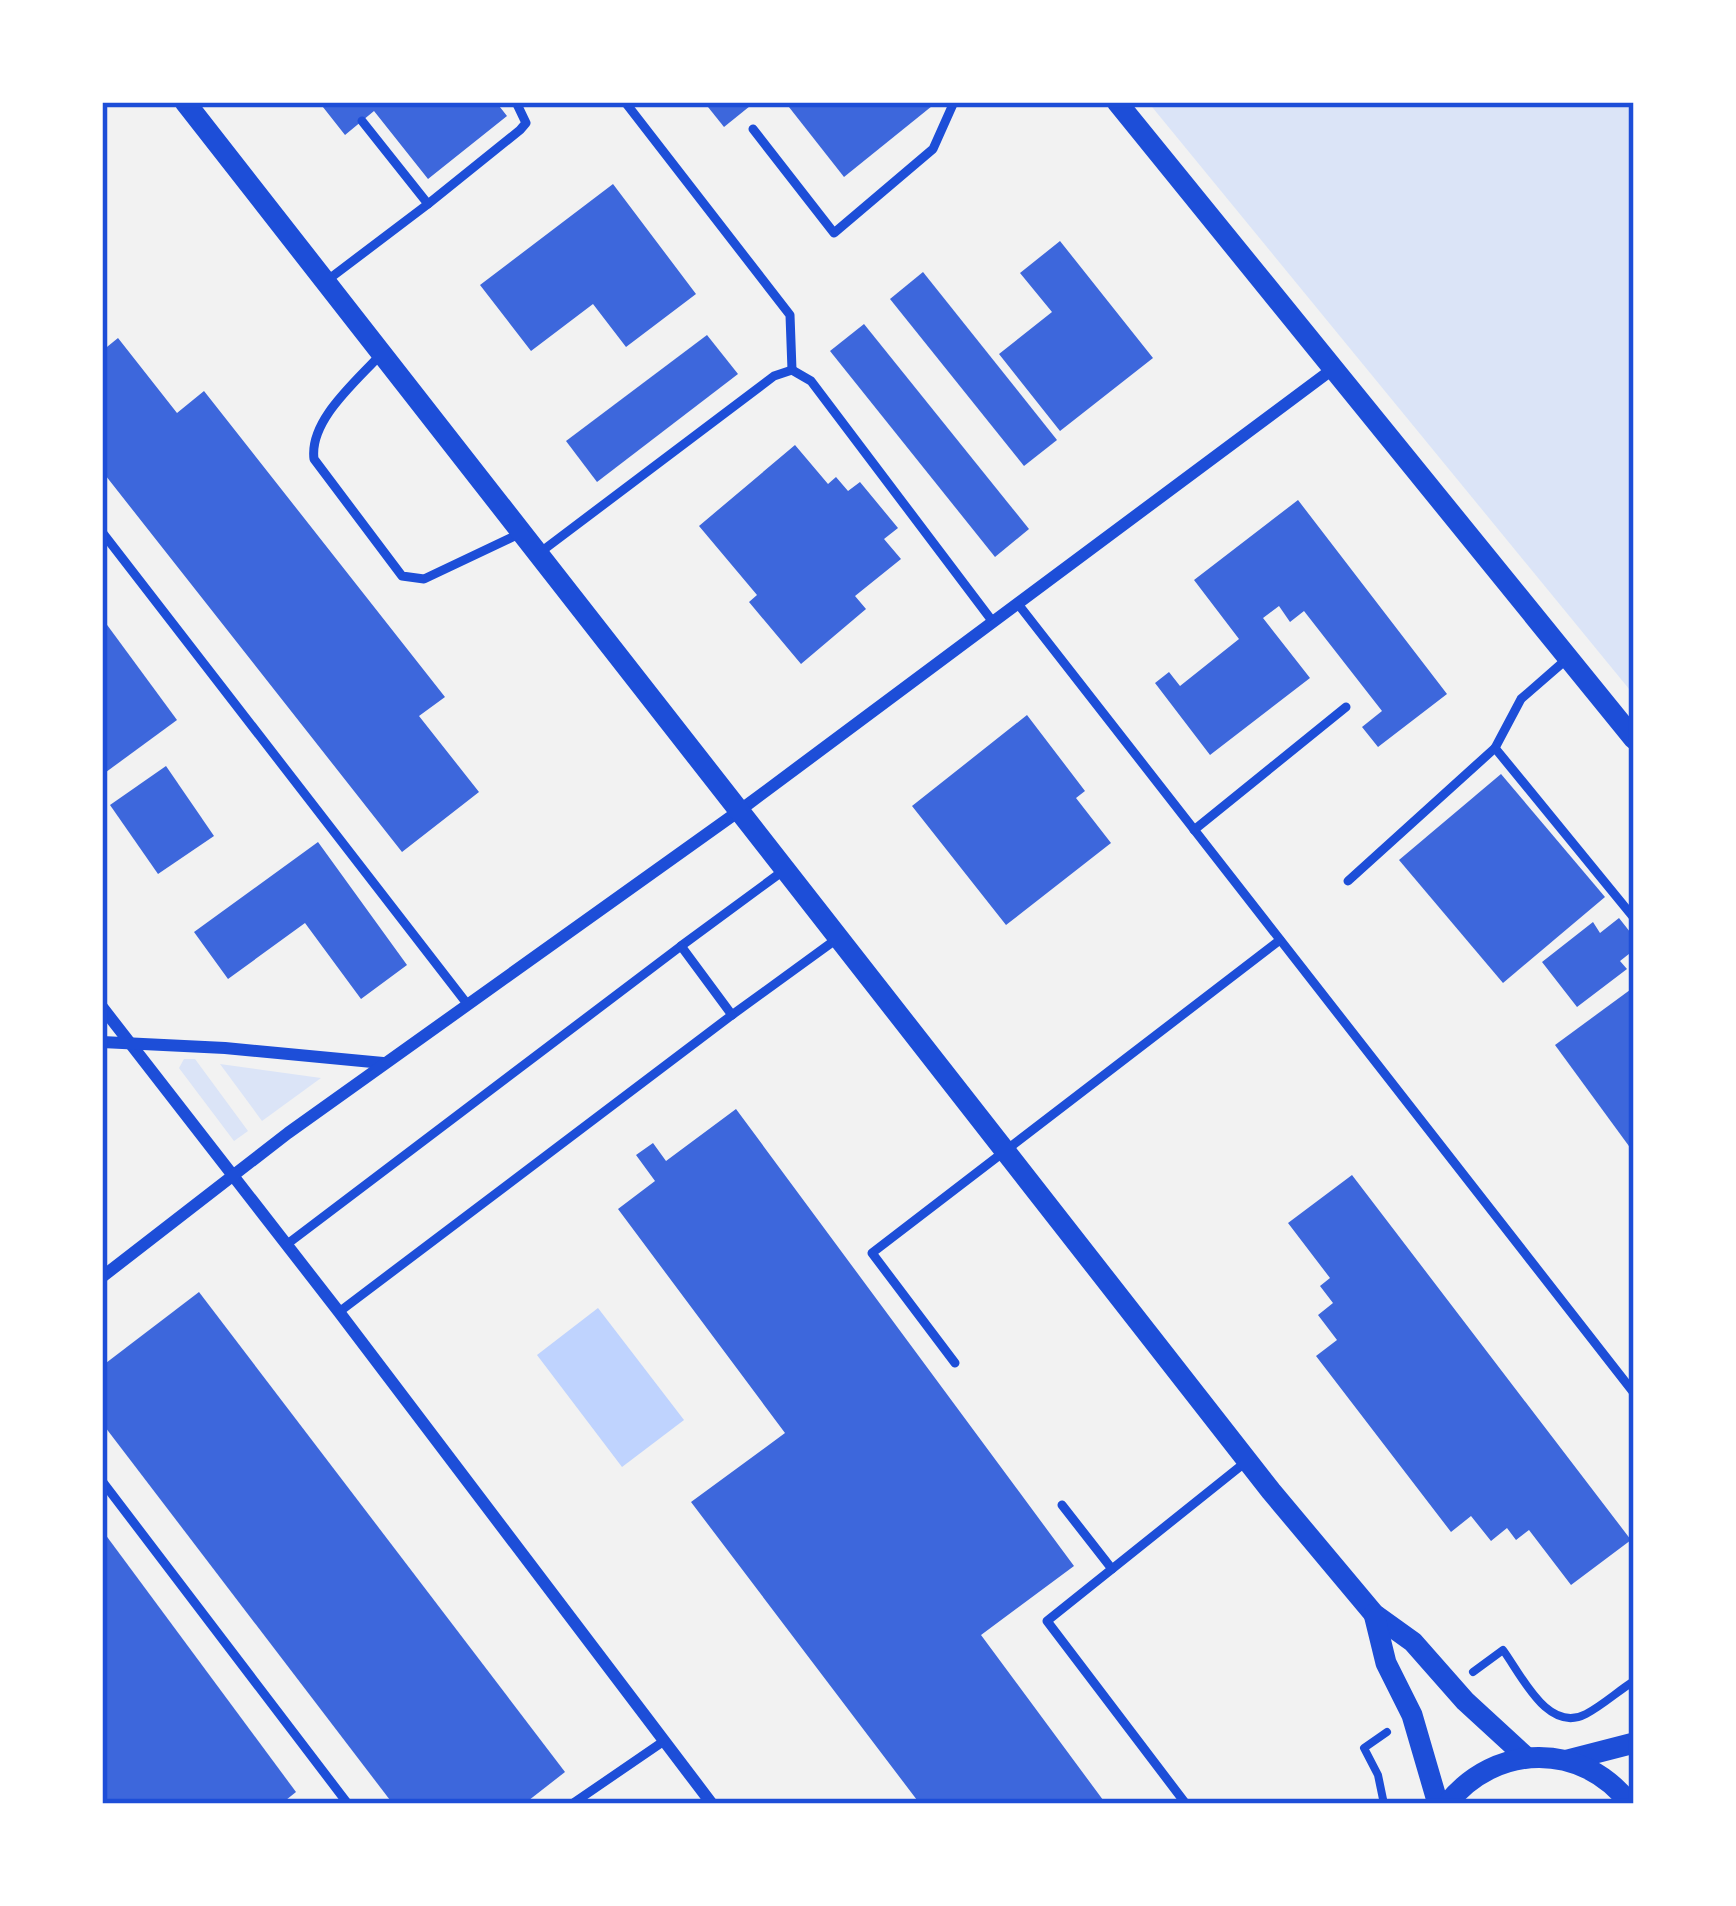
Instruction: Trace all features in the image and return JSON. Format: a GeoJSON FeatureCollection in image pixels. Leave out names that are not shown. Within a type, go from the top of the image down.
{"type":"FeatureCollection","features":[{"type":"Feature","properties":{"kind":"street"},"geometry":{"type":"LineString","coordinates":[[184,102],[1247,1461],[1374,1614],[1412,1642],[1465,1701],[1526,1757]]}},
{"type":"Feature","properties":{"kind":"street"},"geometry":{"type":"LineString","coordinates":[[1117,102],[1634,739]]}},
{"type":"Feature","properties":{"kind":"street"},"geometry":{"type":"LineString","coordinates":[[102,1277],[384,1063],[739,811],[1334,368]]}},
{"type":"Feature","properties":{"kind":"street"},"geometry":{"type":"LineString","coordinates":[[102,1007],[712,1804]]}},
{"type":"Feature","properties":{"kind":"street"},"geometry":{"type":"LineString","coordinates":[[102,1042],[384,1063]]}},
{"type":"Feature","properties":{"kind":"street"},"geometry":{"type":"LineString","coordinates":[[1374,1614],[1385,1663],[1412,1715],[1443,1804],[1485,1769],[1526,1757],[1568,1760],[1634,1743]]}},
{"type":"Feature","properties":{"kind":"street"},"geometry":{"type":"LineString","coordinates":[[1568,1760],[1610,1783],[1630,1804]]}},
{"type":"Feature","properties":{"kind":"lane"},"geometry":{"type":"LineString","coordinates":[[325,282],[520,130],[526,122],[516,102]]}},
{"type":"Feature","properties":{"kind":"lane"},"geometry":{"type":"LineString","coordinates":[[625,102],[790,315],[792,370]]}},
{"type":"Feature","properties":{"kind":"lane"},"geometry":{"type":"LineString","coordinates":[[752,129],[834,233],[933,148],[954,102]]}},
{"type":"Feature","properties":{"kind":"lane"},"geometry":{"type":"LineString","coordinates":[[362,121],[428,204]]}},
{"type":"Feature","properties":{"kind":"lane"},"geometry":{"type":"LineString","coordinates":[[381,354],[331,409],[312,447],[314,459],[402,576],[424,579],[521,533]]}},
{"type":"Feature","properties":{"kind":"lane"},"geometry":{"type":"LineString","coordinates":[[538,554],[774,376],[792,370],[812,381],[993,622]]}},
{"type":"Feature","properties":{"kind":"lane"},"geometry":{"type":"LineString","coordinates":[[102,532],[468,1005]]}},
{"type":"Feature","properties":{"kind":"lane"},"geometry":{"type":"LineString","coordinates":[[1018,604],[1634,1393]]}},
{"type":"Feature","properties":{"kind":"lane"},"geometry":{"type":"LineString","coordinates":[[1348,881],[1495,748],[1521,699],[1568,658]]}},
{"type":"Feature","properties":{"kind":"lane"},"geometry":{"type":"LineString","coordinates":[[1194,830],[1346,707]]}},
{"type":"Feature","properties":{"kind":"lane"},"geometry":{"type":"LineString","coordinates":[[1495,748],[1634,918]]}},
{"type":"Feature","properties":{"kind":"lane"},"geometry":{"type":"LineString","coordinates":[[286,1245],[784,870]]}},
{"type":"Feature","properties":{"kind":"lane"},"geometry":{"type":"LineString","coordinates":[[339,1312],[838,938]]}},
{"type":"Feature","properties":{"kind":"lane"},"geometry":{"type":"LineString","coordinates":[[955,1363],[872,1253],[1280,940]]}},
{"type":"Feature","properties":{"kind":"lane"},"geometry":{"type":"LineString","coordinates":[[682,946],[732,1015]]}},
{"type":"Feature","properties":{"kind":"lane"},"geometry":{"type":"LineString","coordinates":[[1186,1804],[1046,1621],[1247,1461]]}},
{"type":"Feature","properties":{"kind":"lane"},"geometry":{"type":"LineString","coordinates":[[102,1481],[348,1804]]}},
{"type":"Feature","properties":{"kind":"lane"},"geometry":{"type":"LineString","coordinates":[[1062,1505],[1112,1569]]}},
{"type":"Feature","properties":{"kind":"lane"},"geometry":{"type":"LineString","coordinates":[[572,1804],[664,1741]]}},
{"type":"Feature","properties":{"kind":"path"},"geometry":{"type":"LineString","coordinates":[[1464,1679],[1503,1650],[1550,1712],[1562,1718],[1590,1713],[1631,1683],[1634,1698]]}},
{"type":"Feature","properties":{"kind":"path"},"geometry":{"type":"LineString","coordinates":[[1383,1735],[1364,1748],[1378,1775],[1384,1804]]}},
{"type":"Feature","properties":{"kind":"shaded area"},"geometry":{"type":"Polygon","coordinates":[[[1148,102],[1634,102],[1634,695],[1148,102]]]}},
{"type":"Feature","properties":{"kind":"shaded area"},"geometry":{"type":"Polygon","coordinates":[[[184,1059],[195,1059],[248,1131],[234,1141],[179,1068],[184,1059]]]}},
{"type":"Feature","properties":{"kind":"shaded area"},"geometry":{"type":"Polygon","coordinates":[[[220,1064],[321,1078],[262,1121],[220,1064]]]}},
{"type":"Feature","properties":{"kind":"water"},"geometry":{"type":"Polygon","coordinates":[[[598,1308],[684,1420],[622,1467],[537,1355],[598,1308]]]}},
{"type":"Feature","properties":{"kind":"building"},"geometry":{"type":"Polygon","coordinates":[[[319,102],[496,102],[507,116],[428,179],[374,111],[345,135],[319,102]]]}},
{"type":"Feature","properties":{"kind":"building"},"geometry":{"type":"Polygon","coordinates":[[[704,102],[755,102],[724,127],[704,102]]]}},
{"type":"Feature","properties":{"kind":"building"},"geometry":{"type":"Polygon","coordinates":[[[785,102],[937,102],[844,177],[785,102]]]}},
{"type":"Feature","properties":{"kind":"building"},"geometry":{"type":"Polygon","coordinates":[[[613,184],[696,294],[626,347],[593,304],[531,351],[480,285],[613,184]]]}},
{"type":"Feature","properties":{"kind":"building"},"geometry":{"type":"Polygon","coordinates":[[[1060,241],[1153,358],[1060,431],[999,354],[1052,312],[1020,273],[1060,241]]]}},
{"type":"Feature","properties":{"kind":"building"},"geometry":{"type":"Polygon","coordinates":[[[923,272],[1057,440],[1024,466],[890,299],[923,272]]]}},
{"type":"Feature","properties":{"kind":"building"},"geometry":{"type":"Polygon","coordinates":[[[864,324],[1029,529],[995,557],[830,351],[864,324]]]}},
{"type":"Feature","properties":{"kind":"building"},"geometry":{"type":"Polygon","coordinates":[[[707,335],[738,374],[597,482],[566,441],[707,335]]]}},
{"type":"Feature","properties":{"kind":"building"},"geometry":{"type":"Polygon","coordinates":[[[118,338],[177,413],[204,391],[445,697],[419,716],[479,792],[402,852],[102,471],[102,351],[118,338]]]}},
{"type":"Feature","properties":{"kind":"building"},"geometry":{"type":"Polygon","coordinates":[[[795,445],[828,484],[836,477],[848,491],[860,482],[898,528],[884,539],[901,559],[855,596],[866,609],[801,664],[749,602],[757,595],[699,526],[795,445]]]}},
{"type":"Feature","properties":{"kind":"building"},"geometry":{"type":"Polygon","coordinates":[[[1298,500],[1447,694],[1378,747],[1362,727],[1382,711],[1304,611],[1290,622],[1279,606],[1263,618],[1310,678],[1210,755],[1155,683],[1169,672],[1180,686],[1239,639],[1194,580],[1298,500]]]}},
{"type":"Feature","properties":{"kind":"building"},"geometry":{"type":"Polygon","coordinates":[[[102,618],[177,720],[102,775],[102,618]]]}},
{"type":"Feature","properties":{"kind":"building"},"geometry":{"type":"Polygon","coordinates":[[[1027,715],[1085,791],[1076,798],[1111,843],[1006,925],[912,806],[1027,715]]]}},
{"type":"Feature","properties":{"kind":"building"},"geometry":{"type":"Polygon","coordinates":[[[166,766],[214,836],[158,874],[110,805],[166,766]]]}},
{"type":"Feature","properties":{"kind":"building"},"geometry":{"type":"Polygon","coordinates":[[[1501,774],[1605,897],[1503,983],[1399,860],[1501,774]]]}},
{"type":"Feature","properties":{"kind":"building"},"geometry":{"type":"Polygon","coordinates":[[[318,842],[407,965],[361,999],[305,923],[228,979],[194,932],[318,842]]]}},
{"type":"Feature","properties":{"kind":"building"},"geometry":{"type":"Polygon","coordinates":[[[1619,918],[1634,937],[1634,950],[1620,961],[1627,969],[1577,1007],[1542,962],[1593,922],[1600,933],[1619,918]]]}},
{"type":"Feature","properties":{"kind":"building"},"geometry":{"type":"Polygon","coordinates":[[[1634,987],[1634,1153],[1555,1045],[1634,987]]]}},
{"type":"Feature","properties":{"kind":"building"},"geometry":{"type":"Polygon","coordinates":[[[736,1109],[1074,1566],[981,1635],[1106,1804],[920,1804],[691,1502],[785,1433],[618,1209],[655,1181],[636,1155],[653,1143],[666,1161],[736,1109]]]}},
{"type":"Feature","properties":{"kind":"building"},"geometry":{"type":"Polygon","coordinates":[[[1352,1175],[1631,1540],[1571,1585],[1529,1530],[1516,1540],[1507,1528],[1491,1541],[1471,1516],[1451,1532],[1316,1356],[1337,1340],[1318,1315],[1333,1303],[1320,1286],[1330,1278],[1288,1223],[1352,1175]]]}},
{"type":"Feature","properties":{"kind":"building"},"geometry":{"type":"Polygon","coordinates":[[[199,1292],[565,1772],[524,1804],[393,1804],[102,1423],[102,1366],[199,1292]]]}},
{"type":"Feature","properties":{"kind":"building"},"geometry":{"type":"Polygon","coordinates":[[[102,1530],[296,1792],[281,1804],[102,1804],[102,1530]]]}}]}
